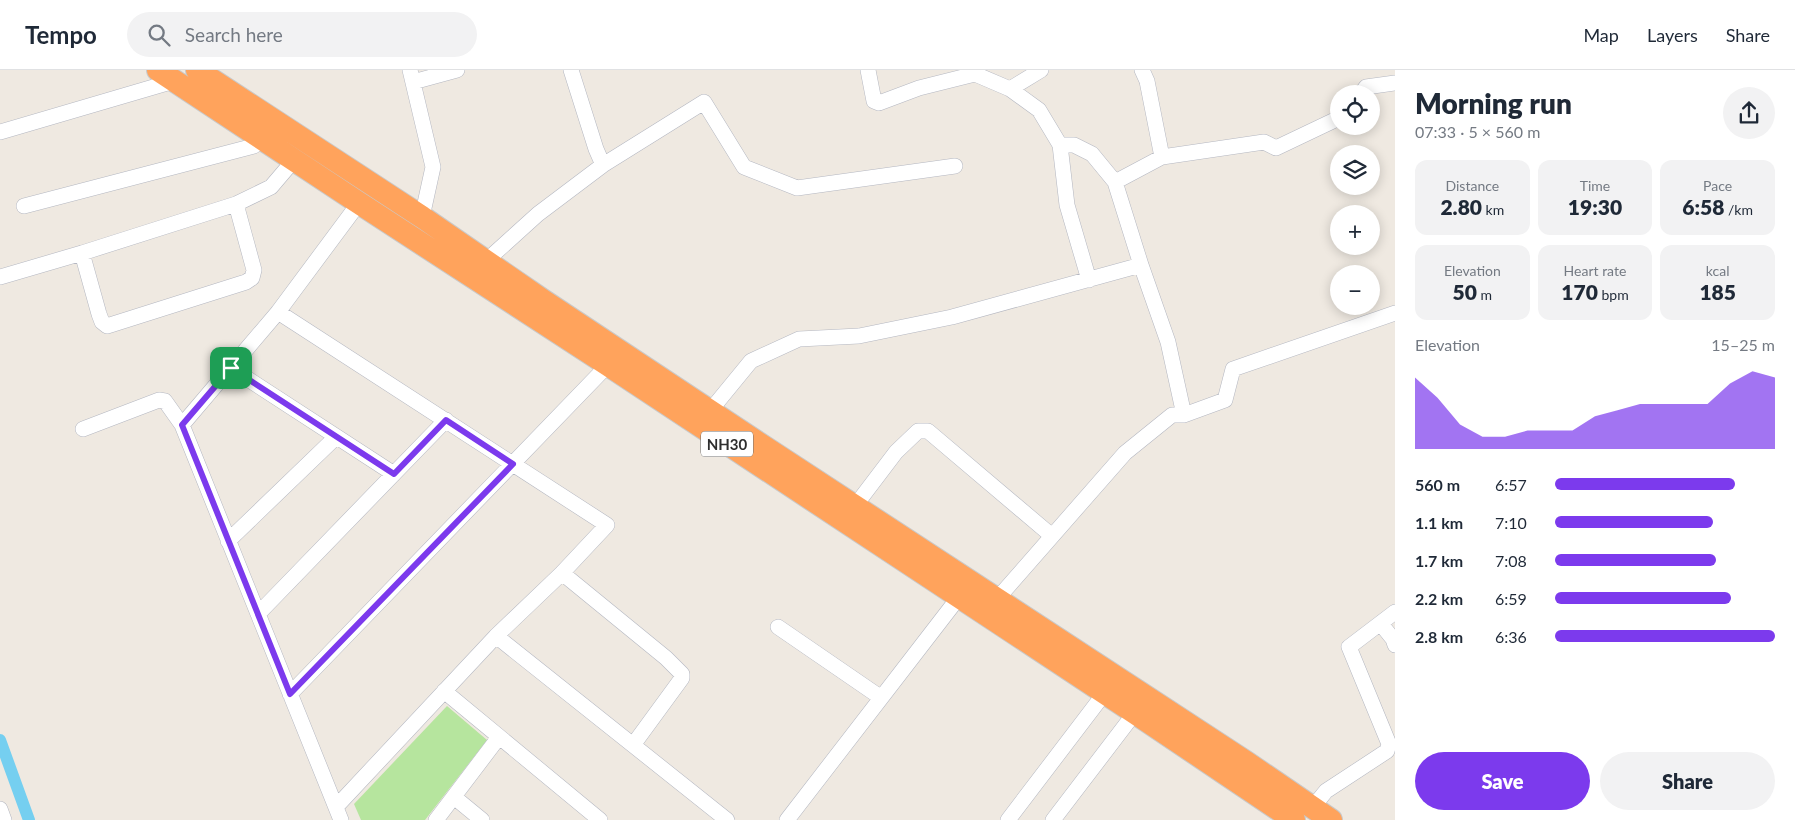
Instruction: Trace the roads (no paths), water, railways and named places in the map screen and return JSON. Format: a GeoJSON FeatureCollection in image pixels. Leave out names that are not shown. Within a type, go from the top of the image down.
{"type":"FeatureCollection","features":[{"type":"Feature","properties":{"kind":"highway","name":"NH30"},"geometry":{"type":"LineString","coordinates":[[198,70],[422,217],[710,411],[997,599],[1111,685],[1141,705],[1313,807],[1331,820]]}},
{"type":"Feature","properties":{"kind":"highway","name":"NH30"},"geometry":{"type":"LineString","coordinates":[[166,76],[959,597],[1111,685]]}},
{"type":"Feature","properties":{"kind":"highway","name":"NH30"},"geometry":{"type":"LineString","coordinates":[[1141,705],[1294,820]]}},
{"type":"Feature","properties":{"kind":"street"},"geometry":{"type":"LineString","coordinates":[[422,217],[433,167],[411,76],[457,70]]}},
{"type":"Feature","properties":{"kind":"street"},"geometry":{"type":"LineString","coordinates":[[572,70],[596,149],[603,165]]}},
{"type":"Feature","properties":{"kind":"street"},"geometry":{"type":"LineString","coordinates":[[868,70],[874,100],[879,103],[920,88],[974,72],[1010,89],[1039,110],[1060,145],[1067,205],[1089,280]]}},
{"type":"Feature","properties":{"kind":"street"},"geometry":{"type":"LineString","coordinates":[[1010,89],[1041,70]]}},
{"type":"Feature","properties":{"kind":"street"},"geometry":{"type":"LineString","coordinates":[[1142,70],[1147,82],[1162,157]]}},
{"type":"Feature","properties":{"kind":"street"},"geometry":{"type":"LineString","coordinates":[[0,132],[166,76]]}},
{"type":"Feature","properties":{"kind":"street"},"geometry":{"type":"LineString","coordinates":[[1380,85],[1395,83]]}},
{"type":"Feature","properties":{"kind":"street"},"geometry":{"type":"LineString","coordinates":[[486,261],[538,214],[603,165],[704,102],[744,167],[797,188],[955,166]]}},
{"type":"Feature","properties":{"kind":"street"},"geometry":{"type":"LineString","coordinates":[[1115,182],[1162,157],[1264,142],[1276,148],[1330,122]]}},
{"type":"Feature","properties":{"kind":"street"},"geometry":{"type":"LineString","coordinates":[[24,206],[254,146],[260,138]]}},
{"type":"Feature","properties":{"kind":"street"},"geometry":{"type":"LineString","coordinates":[[1060,145],[1074,145],[1092,154],[1115,182],[1140,265],[1168,342],[1184,415]]}},
{"type":"Feature","properties":{"kind":"street"},"geometry":{"type":"LineString","coordinates":[[0,277],[236,204],[271,187],[294,160]]}},
{"type":"Feature","properties":{"kind":"street"},"geometry":{"type":"LineString","coordinates":[[82,253],[99,314],[102,322],[107,326],[246,282],[252,278],[254,270],[236,204]]}},
{"type":"Feature","properties":{"kind":"street"},"geometry":{"type":"LineString","coordinates":[[182,425],[278,312],[359,204]]}},
{"type":"Feature","properties":{"kind":"street"},"geometry":{"type":"LineString","coordinates":[[710,411],[751,361],[799,339],[859,336],[952,317],[1140,265]]}},
{"type":"Feature","properties":{"kind":"street"},"geometry":{"type":"LineString","coordinates":[[83,429],[159,400],[165,401],[182,425],[339,814],[444,691],[496,636],[562,573],[608,525],[278,312]]}},
{"type":"Feature","properties":{"kind":"street"},"geometry":{"type":"LineString","coordinates":[[997,599],[1124,453],[1172,416],[1184,415],[1225,400],[1233,369],[1395,313]]}},
{"type":"Feature","properties":{"kind":"street"},"geometry":{"type":"LineString","coordinates":[[290,694],[608,365]]}},
{"type":"Feature","properties":{"kind":"street"},"geometry":{"type":"LineString","coordinates":[[231,368],[394,474]]}},
{"type":"Feature","properties":{"kind":"street"},"geometry":{"type":"LineString","coordinates":[[258,614],[446,420]]}},
{"type":"Feature","properties":{"kind":"street"},"geometry":{"type":"LineString","coordinates":[[855,506],[896,452],[918,431],[928,431],[1052,536]]}},
{"type":"Feature","properties":{"kind":"street"},"geometry":{"type":"LineString","coordinates":[[228,541],[336,437]]}},
{"type":"Feature","properties":{"kind":"street"},"geometry":{"type":"LineString","coordinates":[[562,573],[666,658],[682,674],[682,678],[676,688],[633,745]]}},
{"type":"Feature","properties":{"kind":"street"},"geometry":{"type":"LineString","coordinates":[[787,820],[959,597]]}},
{"type":"Feature","properties":{"kind":"street"},"geometry":{"type":"LineString","coordinates":[[1313,807],[1326,791],[1387,751],[1389,744],[1350,647],[1395,612]]}},
{"type":"Feature","properties":{"kind":"street"},"geometry":{"type":"LineString","coordinates":[[1381,624],[1394,639],[1395,645]]}},
{"type":"Feature","properties":{"kind":"street"},"geometry":{"type":"LineString","coordinates":[[778,627],[880,697]]}},
{"type":"Feature","properties":{"kind":"street"},"geometry":{"type":"LineString","coordinates":[[496,636],[727,820]]}},
{"type":"Feature","properties":{"kind":"street"},"geometry":{"type":"LineString","coordinates":[[1008,820],[1111,685]]}},
{"type":"Feature","properties":{"kind":"street"},"geometry":{"type":"LineString","coordinates":[[444,691],[600,820]]}},
{"type":"Feature","properties":{"kind":"street"},"geometry":{"type":"LineString","coordinates":[[1053,820],[1141,705]]}},
{"type":"Feature","properties":{"kind":"street"},"geometry":{"type":"LineString","coordinates":[[436,820],[499,737]]}},
{"type":"Feature","properties":{"kind":"street"},"geometry":{"type":"LineString","coordinates":[[454,797],[482,820]]}},
{"type":"Feature","properties":{"kind":"street"},"geometry":{"type":"LineString","coordinates":[[0,809],[4,820]]}},
{"type":"Feature","properties":{"kind":"waterway"},"geometry":{"type":"LineString","coordinates":[[0,740],[29,820]]}}]}
